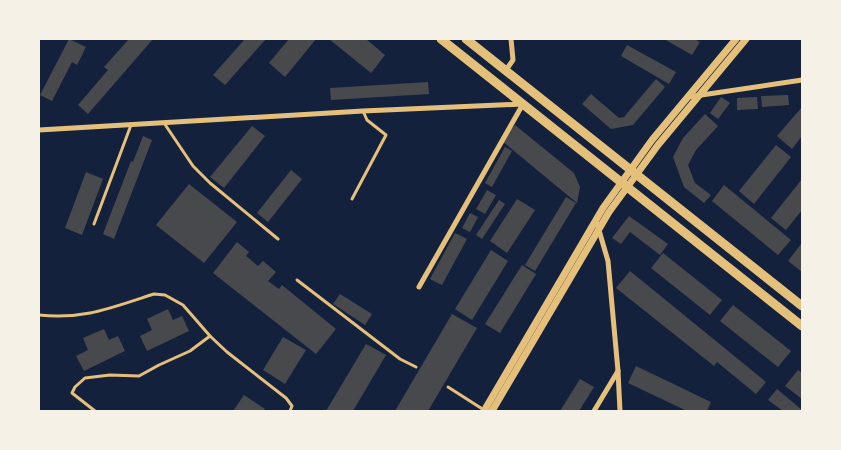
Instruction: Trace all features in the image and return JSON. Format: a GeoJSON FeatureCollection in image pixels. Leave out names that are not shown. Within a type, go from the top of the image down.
{"type":"FeatureCollection","features":[{"type":"Feature","properties":{"kind":"main road"},"geometry":{"type":"LineString","coordinates":[[441,39],[802,326]]}},
{"type":"Feature","properties":{"kind":"main road"},"geometry":{"type":"LineString","coordinates":[[466,39],[802,306]]}},
{"type":"Feature","properties":{"kind":"street"},"geometry":{"type":"LineString","coordinates":[[506,70],[513,60],[511,39]]}},
{"type":"Feature","properties":{"kind":"street"},"geometry":{"type":"LineString","coordinates":[[484,411],[596,220],[734,39]]}},
{"type":"Feature","properties":{"kind":"street"},"geometry":{"type":"LineString","coordinates":[[633,172],[746,39]]}},
{"type":"Feature","properties":{"kind":"street"},"geometry":{"type":"LineString","coordinates":[[688,97],[802,80]]}},
{"type":"Feature","properties":{"kind":"street"},"geometry":{"type":"LineString","coordinates":[[39,130],[363,111],[523,104]]}},
{"type":"Feature","properties":{"kind":"street"},"geometry":{"type":"LineString","coordinates":[[419,287],[523,104]]}},
{"type":"Feature","properties":{"kind":"street"},"geometry":{"type":"LineString","coordinates":[[492,411],[624,185]]}},
{"type":"Feature","properties":{"kind":"street"},"geometry":{"type":"LineString","coordinates":[[596,220],[608,261],[620,411]]}},
{"type":"Feature","properties":{"kind":"street"},"geometry":{"type":"LineString","coordinates":[[594,411],[618,371]]}},
{"type":"Feature","properties":{"kind":"lane"},"geometry":{"type":"LineString","coordinates":[[352,199],[386,135],[367,120],[363,111]]}},
{"type":"Feature","properties":{"kind":"lane"},"geometry":{"type":"LineString","coordinates":[[164,124],[193,166],[278,239]]}},
{"type":"Feature","properties":{"kind":"lane"},"geometry":{"type":"LineString","coordinates":[[94,224],[131,125]]}},
{"type":"Feature","properties":{"kind":"lane"},"geometry":{"type":"LineString","coordinates":[[297,280],[400,359],[416,367]]}},
{"type":"Feature","properties":{"kind":"lane"},"geometry":{"type":"LineString","coordinates":[[39,315],[57,317],[83,316],[154,294],[165,295],[183,305],[210,336],[286,398],[292,406],[290,411]]}},
{"type":"Feature","properties":{"kind":"lane"},"geometry":{"type":"LineString","coordinates":[[95,411],[72,393],[75,387],[86,378],[110,375],[139,376],[190,351],[210,336]]}},
{"type":"Feature","properties":{"kind":"lane"},"geometry":{"type":"LineString","coordinates":[[448,388],[484,411]]}},
{"type":"Feature","properties":{"kind":"building"},"geometry":{"type":"Polygon","coordinates":[[[69,39],[86,47],[77,65],[72,62],[52,101],[40,95],[69,39]]]}},
{"type":"Feature","properties":{"kind":"building"},"geometry":{"type":"Polygon","coordinates":[[[129,39],[153,39],[88,114],[78,105],[108,70],[104,67],[129,39]]]}},
{"type":"Feature","properties":{"kind":"building"},"geometry":{"type":"Polygon","coordinates":[[[245,39],[266,39],[225,85],[213,75],[245,39]]]}},
{"type":"Feature","properties":{"kind":"building"},"geometry":{"type":"Polygon","coordinates":[[[289,39],[316,39],[285,77],[269,63],[289,39]]]}},
{"type":"Feature","properties":{"kind":"building"},"geometry":{"type":"Polygon","coordinates":[[[329,39],[366,39],[385,55],[371,73],[329,39]]]}},
{"type":"Feature","properties":{"kind":"building"},"geometry":{"type":"Polygon","coordinates":[[[664,39],[694,39],[700,42],[692,55],[664,39]]]}},
{"type":"Feature","properties":{"kind":"building"},"geometry":{"type":"Polygon","coordinates":[[[627,45],[676,72],[669,84],[621,56],[627,45]]]}},
{"type":"Feature","properties":{"kind":"building"},"geometry":{"type":"Polygon","coordinates":[[[656,79],[665,87],[633,125],[611,129],[582,104],[591,94],[619,118],[624,117],[656,79]]]}},
{"type":"Feature","properties":{"kind":"building"},"geometry":{"type":"Polygon","coordinates":[[[428,82],[429,94],[331,100],[330,88],[428,82]]]}},
{"type":"Feature","properties":{"kind":"building"},"geometry":{"type":"Polygon","coordinates":[[[788,95],[789,105],[762,107],[761,96],[788,95]]]}},
{"type":"Feature","properties":{"kind":"building"},"geometry":{"type":"Polygon","coordinates":[[[721,97],[730,103],[718,119],[710,113],[721,97]]]}},
{"type":"Feature","properties":{"kind":"building"},"geometry":{"type":"Polygon","coordinates":[[[757,97],[758,109],[737,110],[737,98],[757,97]]]}},
{"type":"Feature","properties":{"kind":"building"},"geometry":{"type":"Polygon","coordinates":[[[802,107],[802,136],[792,149],[777,136],[802,107]]]}},
{"type":"Feature","properties":{"kind":"building"},"geometry":{"type":"Polygon","coordinates":[[[705,114],[718,126],[696,150],[688,165],[695,183],[711,195],[704,203],[684,187],[673,157],[683,138],[705,114]]]}},
{"type":"Feature","properties":{"kind":"building"},"geometry":{"type":"Polygon","coordinates":[[[515,125],[574,173],[580,187],[577,203],[502,141],[515,125]]]}},
{"type":"Feature","properties":{"kind":"building"},"geometry":{"type":"Polygon","coordinates":[[[252,126],[265,136],[224,188],[210,177],[252,126]]]}},
{"type":"Feature","properties":{"kind":"building"},"geometry":{"type":"Polygon","coordinates":[[[143,136],[152,140],[114,239],[103,234],[131,161],[133,162],[143,136]]]}},
{"type":"Feature","properties":{"kind":"building"},"geometry":{"type":"Polygon","coordinates":[[[776,145],[791,157],[754,204],[739,191],[776,145]]]}},
{"type":"Feature","properties":{"kind":"building"},"geometry":{"type":"Polygon","coordinates":[[[505,147],[512,151],[492,187],[485,183],[505,147]]]}},
{"type":"Feature","properties":{"kind":"building"},"geometry":{"type":"Polygon","coordinates":[[[291,170],[302,179],[268,222],[257,213],[291,170]]]}},
{"type":"Feature","properties":{"kind":"building"},"geometry":{"type":"Polygon","coordinates":[[[86,172],[103,179],[82,235],[65,228],[86,172]]]}},
{"type":"Feature","properties":{"kind":"building"},"geometry":{"type":"Polygon","coordinates":[[[802,179],[802,210],[786,230],[771,218],[802,179]]]}},
{"type":"Feature","properties":{"kind":"building"},"geometry":{"type":"Polygon","coordinates":[[[189,184],[237,222],[204,263],[156,225],[189,184]]]}},
{"type":"Feature","properties":{"kind":"building"},"geometry":{"type":"Polygon","coordinates":[[[724,185],[791,240],[778,255],[712,201],[724,185]]]}},
{"type":"Feature","properties":{"kind":"building"},"geometry":{"type":"Polygon","coordinates":[[[487,190],[496,195],[485,214],[476,209],[487,190]]]}},
{"type":"Feature","properties":{"kind":"building"},"geometry":{"type":"Polygon","coordinates":[[[566,197],[576,203],[535,271],[525,265],[566,197]]]}},
{"type":"Feature","properties":{"kind":"building"},"geometry":{"type":"Polygon","coordinates":[[[517,199],[535,210],[507,253],[490,241],[517,199]]]}},
{"type":"Feature","properties":{"kind":"building"},"geometry":{"type":"Polygon","coordinates":[[[499,200],[505,204],[482,239],[476,235],[499,200]]]}},
{"type":"Feature","properties":{"kind":"building"},"geometry":{"type":"Polygon","coordinates":[[[470,213],[478,217],[470,232],[462,228],[470,213]]]}},
{"type":"Feature","properties":{"kind":"building"},"geometry":{"type":"Polygon","coordinates":[[[629,216],[668,244],[660,255],[630,232],[621,244],[612,238],[629,216]]]}},
{"type":"Feature","properties":{"kind":"building"},"geometry":{"type":"Polygon","coordinates":[[[455,233],[467,239],[442,285],[430,279],[455,233]]]}},
{"type":"Feature","properties":{"kind":"building"},"geometry":{"type":"Polygon","coordinates":[[[237,242],[249,252],[246,256],[258,266],[263,261],[276,272],[268,281],[279,289],[282,285],[336,329],[316,354],[213,273],[237,242]]]}},
{"type":"Feature","properties":{"kind":"building"},"geometry":{"type":"Polygon","coordinates":[[[801,244],[802,246],[802,272],[788,261],[801,244]]]}},
{"type":"Feature","properties":{"kind":"building"},"geometry":{"type":"Polygon","coordinates":[[[491,250],[508,261],[472,320],[455,309],[491,250]]]}},
{"type":"Feature","properties":{"kind":"building"},"geometry":{"type":"Polygon","coordinates":[[[663,253],[722,300],[710,315],[651,268],[663,253]]]}},
{"type":"Feature","properties":{"kind":"building"},"geometry":{"type":"Polygon","coordinates":[[[522,265],[536,274],[500,333],[485,324],[522,265]]]}},
{"type":"Feature","properties":{"kind":"building"},"geometry":{"type":"Polygon","coordinates":[[[630,271],[766,382],[756,394],[717,362],[714,366],[616,288],[630,271]]]}},
{"type":"Feature","properties":{"kind":"building"},"geometry":{"type":"Polygon","coordinates":[[[340,294],[372,314],[365,325],[333,304],[340,294]]]}},
{"type":"Feature","properties":{"kind":"building"},"geometry":{"type":"Polygon","coordinates":[[[733,305],[791,351],[778,367],[720,321],[733,305]]]}},
{"type":"Feature","properties":{"kind":"building"},"geometry":{"type":"Polygon","coordinates":[[[168,309],[173,320],[182,316],[189,331],[147,351],[140,336],[152,330],[147,319],[168,309]]]}},
{"type":"Feature","properties":{"kind":"building"},"geometry":{"type":"Polygon","coordinates":[[[452,314],[477,328],[428,411],[395,411],[452,314]]]}},
{"type":"Feature","properties":{"kind":"building"},"geometry":{"type":"Polygon","coordinates":[[[104,329],[109,340],[118,336],[125,351],[84,371],[76,356],[88,350],[83,338],[104,329]]]}},
{"type":"Feature","properties":{"kind":"building"},"geometry":{"type":"Polygon","coordinates":[[[283,337],[306,350],[285,384],[263,370],[283,337]]]}},
{"type":"Feature","properties":{"kind":"building"},"geometry":{"type":"Polygon","coordinates":[[[366,344],[386,355],[353,411],[326,411],[366,344]]]}},
{"type":"Feature","properties":{"kind":"building"},"geometry":{"type":"Polygon","coordinates":[[[636,366],[711,402],[707,411],[687,411],[628,383],[636,366]]]}},
{"type":"Feature","properties":{"kind":"building"},"geometry":{"type":"Polygon","coordinates":[[[798,370],[802,373],[802,399],[785,386],[798,370]]]}},
{"type":"Feature","properties":{"kind":"building"},"geometry":{"type":"Polygon","coordinates":[[[580,379],[594,387],[579,411],[560,411],[580,379]]]}},
{"type":"Feature","properties":{"kind":"building"},"geometry":{"type":"Polygon","coordinates":[[[777,389],[802,411],[783,411],[768,400],[777,389]]]}},
{"type":"Feature","properties":{"kind":"building"},"geometry":{"type":"Polygon","coordinates":[[[244,395],[265,409],[263,411],[233,411],[244,395]]]}}]}
